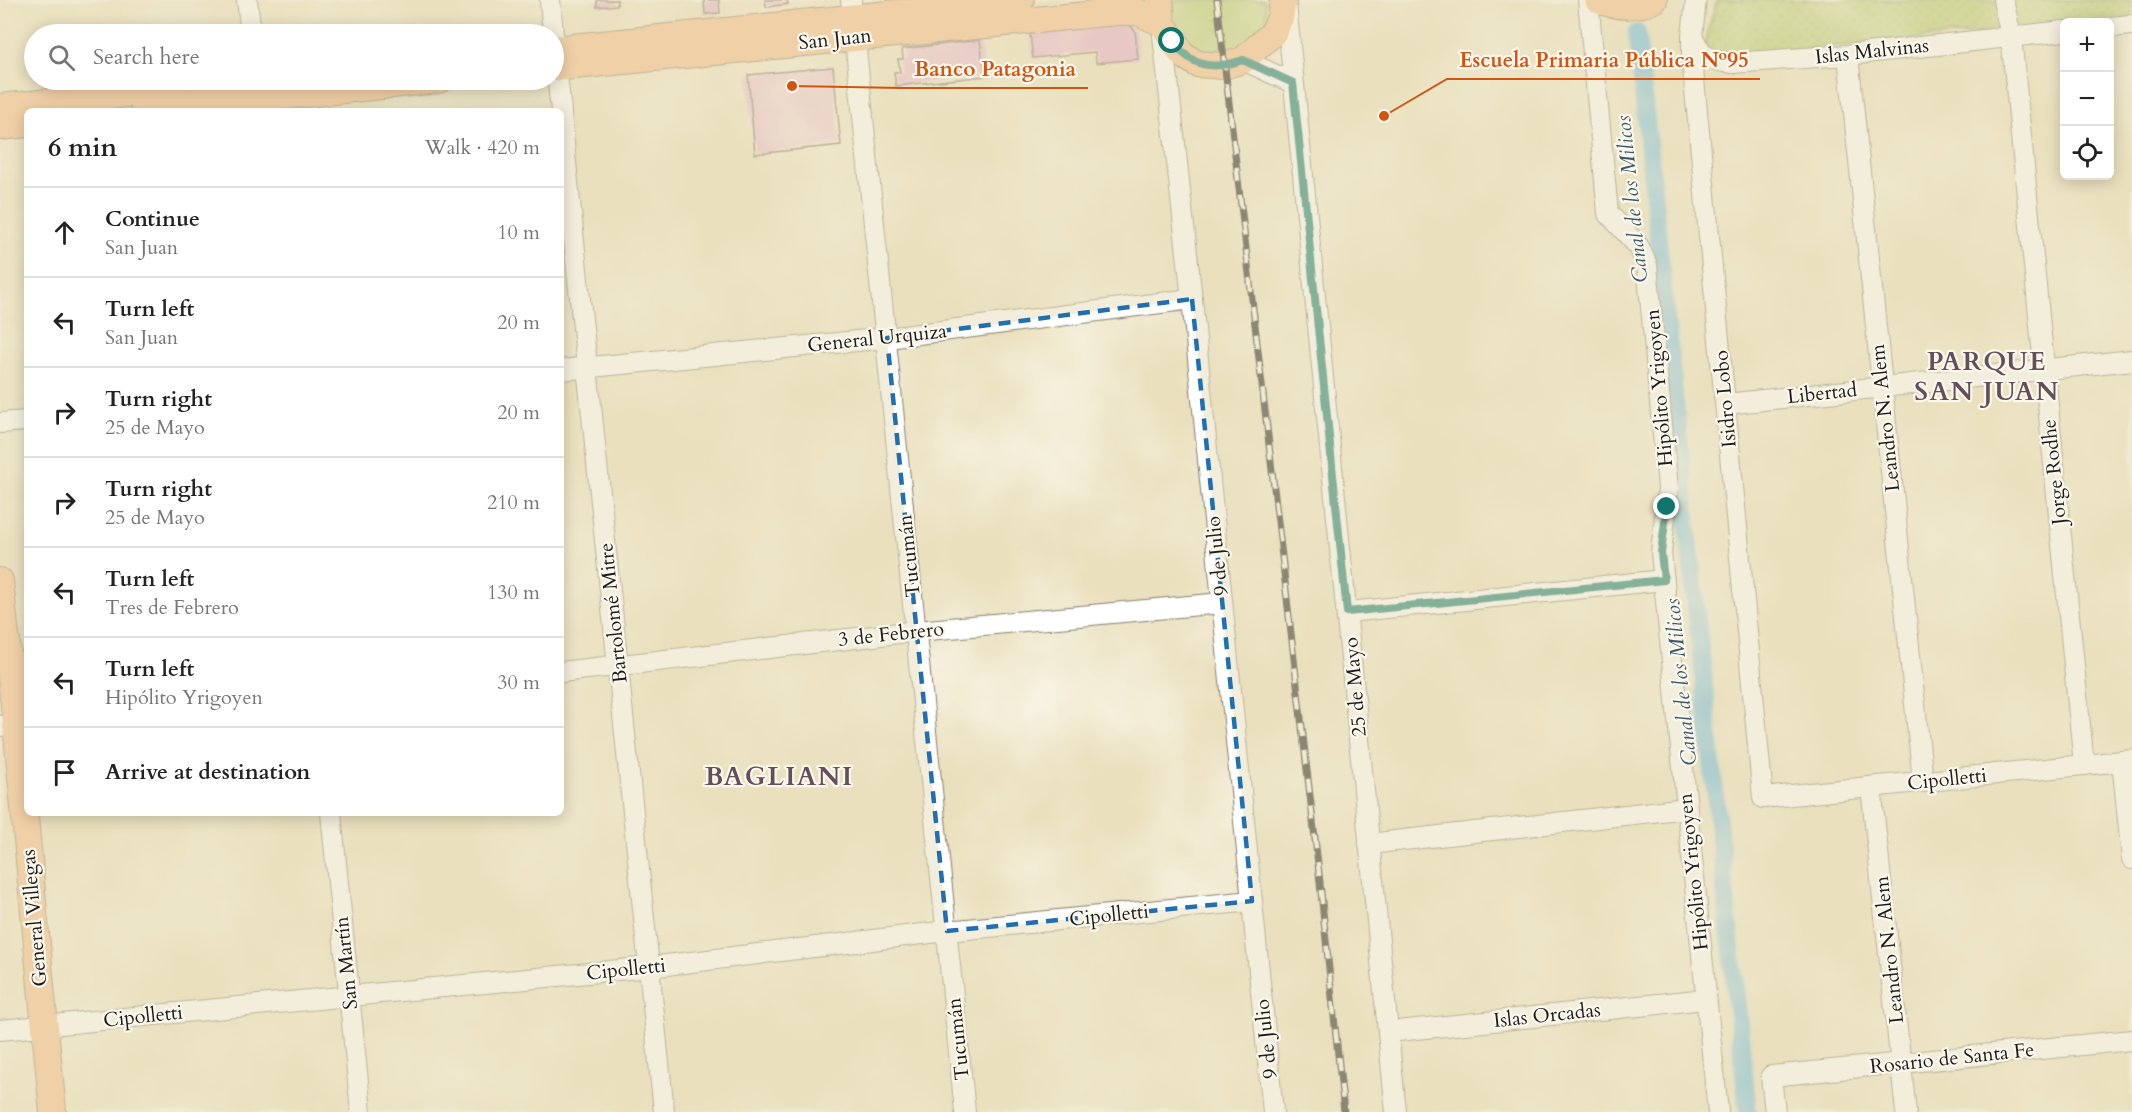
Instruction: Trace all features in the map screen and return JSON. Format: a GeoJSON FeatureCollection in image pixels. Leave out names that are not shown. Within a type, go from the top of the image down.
{"type":"FeatureCollection","features":[{"type":"Feature","properties":{"kind":"main road","name":"San Juan"},"geometry":{"type":"LineString","coordinates":[[564,57],[961,3],[1021,0]]}},
{"type":"Feature","properties":{"kind":"main road"},"geometry":{"type":"LineString","coordinates":[[1161,12],[1182,54],[1197,64],[1224,66],[1243,60],[1273,33],[1280,18],[1284,0]]}},
{"type":"Feature","properties":{"kind":"main road"},"geometry":{"type":"LineString","coordinates":[[1601,1],[1627,6],[1654,0]]}},
{"type":"Feature","properties":{"kind":"main road","name":"San Juan"},"geometry":{"type":"LineString","coordinates":[[853,18],[1161,12]]}},
{"type":"Feature","properties":{"kind":"main road"},"geometry":{"type":"LineString","coordinates":[[0,107],[258,90]]}},
{"type":"Feature","properties":{"kind":"main road"},"geometry":{"type":"LineString","coordinates":[[160,108],[258,90]]}},
{"type":"Feature","properties":{"kind":"main road"},"geometry":{"type":"LineString","coordinates":[[0,127],[24,124]]}},
{"type":"Feature","properties":{"kind":"main road","name":"General Villegas"},"geometry":{"type":"LineString","coordinates":[[0,581],[53,1112]]}},
{"type":"Feature","properties":{"kind":"street"},"geometry":{"type":"LineString","coordinates":[[247,0],[249,24]]}},
{"type":"Feature","properties":{"kind":"street"},"geometry":{"type":"LineString","coordinates":[[550,0],[552,24]]}},
{"type":"Feature","properties":{"kind":"street","name":"25 de Mayo"},"geometry":{"type":"LineString","coordinates":[[1284,0],[1396,1112]]}},
{"type":"Feature","properties":{"kind":"street","name":"Isidro Lobo"},"geometry":{"type":"LineString","coordinates":[[1696,0],[1692,59],[1763,798]]}},
{"type":"Feature","properties":{"kind":"street","name":"Jorge Rodhe"},"geometry":{"type":"LineString","coordinates":[[2003,0],[2011,36],[2084,765]]}},
{"type":"Feature","properties":{"kind":"street","name":"Hipólito Yrigoyen"},"geometry":{"type":"LineString","coordinates":[[1601,1],[1608,213],[1639,248],[1647,265],[1668,488],[1661,553],[1718,1112]]}},
{"type":"Feature","properties":{"kind":"street","name":"9 de Julio"},"geometry":{"type":"LineString","coordinates":[[1161,12],[1192,298],[1273,1112]]}},
{"type":"Feature","properties":{"kind":"street","name":"Tucumán"},"geometry":{"type":"LineString","coordinates":[[853,18],[965,1112]]}},
{"type":"Feature","properties":{"kind":"street"},"geometry":{"type":"LineString","coordinates":[[2114,27],[2132,25]]}},
{"type":"Feature","properties":{"kind":"street","name":"Islas Malvinas"},"geometry":{"type":"LineString","coordinates":[[1692,36],[1700,52],[1719,62],[1848,55],[2060,31]]}},
{"type":"Feature","properties":{"kind":"street","name":"Leandro N. Alem"},"geometry":{"type":"LineString","coordinates":[[1848,55],[1923,782]]}},
{"type":"Feature","properties":{"kind":"street"},"geometry":{"type":"LineString","coordinates":[[1243,60],[1293,83]]}},
{"type":"Feature","properties":{"kind":"street","name":"Bartolomé Mitre"},"geometry":{"type":"LineString","coordinates":[[558,90],[560,108]]}},
{"type":"Feature","properties":{"kind":"street","name":"Bartolomé Mitre"},"geometry":{"type":"LineString","coordinates":[[564,141],[664,1112]]}},
{"type":"Feature","properties":{"kind":"street","name":"General Urquiza"},"geometry":{"type":"LineString","coordinates":[[564,370],[887,338],[1192,298]]}},
{"type":"Feature","properties":{"kind":"street","name":"Libertad"},"geometry":{"type":"LineString","coordinates":[[1726,404],[2132,360]]}},
{"type":"Feature","properties":{"kind":"street"},"geometry":{"type":"LineString","coordinates":[[0,423],[24,421]]}},
{"type":"Feature","properties":{"kind":"street"},"geometry":{"type":"LineString","coordinates":[[1347,612],[1664,580]]}},
{"type":"Feature","properties":{"kind":"street","name":"3 de Febrero"},"geometry":{"type":"LineString","coordinates":[[564,672],[916,631],[1222,603]]}},
{"type":"Feature","properties":{"kind":"street"},"geometry":{"type":"LineString","coordinates":[[2127,761],[2132,859]]}},
{"type":"Feature","properties":{"kind":"street","name":"Cipolletti"},"geometry":{"type":"LineString","coordinates":[[1763,798],[2127,761]]}},
{"type":"Feature","properties":{"kind":"street","name":"Leandro N. Alem"},"geometry":{"type":"LineString","coordinates":[[1871,787],[1906,1112]]}},
{"type":"Feature","properties":{"kind":"street"},"geometry":{"type":"LineString","coordinates":[[1369,844],[1687,808]]}},
{"type":"Feature","properties":{"kind":"street","name":"San Martín"},"geometry":{"type":"LineString","coordinates":[[331,816],[362,1112]]}},
{"type":"Feature","properties":{"kind":"street","name":"Cipolletti"},"geometry":{"type":"LineString","coordinates":[[0,1030],[650,967],[947,931],[1252,901]]}},
{"type":"Feature","properties":{"kind":"street","name":"Islas Orcadas"},"geometry":{"type":"LineString","coordinates":[[1388,1032],[1706,999]]}},
{"type":"Feature","properties":{"kind":"street","name":"Rosario de Santa Fe"},"geometry":{"type":"LineString","coordinates":[[1775,1112],[1771,1076],[2132,1040]]}},
{"type":"Feature","properties":{"kind":"highlighted area"},"geometry":{"type":"Polygon","coordinates":[[[1192,299],[1252,901],[947,931],[887,338],[1192,299]]]}},
{"type":"Feature","properties":{"kind":"green space"},"geometry":{"type":"Polygon","coordinates":[[[1173,0],[1265,0],[1267,21],[1239,52],[1213,54],[1196,47],[1181,34],[1176,24],[1173,0]]]}},
{"type":"Feature","properties":{"kind":"green space"},"geometry":{"type":"Polygon","coordinates":[[[1717,0],[2132,0],[2132,17],[2060,18],[2060,25],[2027,29],[1715,57],[1704,45],[1717,0]]]}},
{"type":"Feature","properties":{"kind":"building"},"geometry":{"type":"Polygon","coordinates":[[[597,0],[617,0],[617,5],[597,7],[597,0]]]}},
{"type":"Feature","properties":{"kind":"building"},"geometry":{"type":"Polygon","coordinates":[[[704,0],[719,0],[720,13],[705,14],[704,0]]]}},
{"type":"Feature","properties":{"kind":"building"},"geometry":{"type":"Polygon","coordinates":[[[765,0],[787,0],[788,4],[766,7],[765,0]]]}},
{"type":"Feature","properties":{"kind":"building"},"geometry":{"type":"Polygon","coordinates":[[[1128,23],[1135,31],[1138,59],[1096,63],[1095,52],[1033,58],[1030,34],[1128,23]]]}},
{"type":"Feature","properties":{"kind":"building"},"geometry":{"type":"Polygon","coordinates":[[[980,40],[985,76],[896,86],[894,72],[900,72],[898,59],[903,59],[902,49],[980,40]]]}},
{"type":"Feature","properties":{"kind":"building"},"geometry":{"type":"Polygon","coordinates":[[[833,67],[841,145],[755,154],[748,75],[833,67]]]}},
{"type":"Feature","properties":{"kind":"waterway","name":"Canal de los Milicos"},"geometry":{"type":"LineString","coordinates":[[1637,33],[1748,1112]]}},
{"type":"Feature","properties":{"kind":"railway"},"geometry":{"type":"LineString","coordinates":[[1217,0],[1318,864],[1344,1112]]}},
{"type":"Feature","properties":{"kind":"place","name":"Banco Patagonia"},"geometry":{"type":"Point","coordinates":[792,86]}},
{"type":"Feature","properties":{"kind":"place","name":"Escuela Primaria Pública Nº95"},"geometry":{"type":"Point","coordinates":[1384,116]}},
{"type":"Feature","properties":{"kind":"district","name":"PARQUE SAN JUAN"},"geometry":{"type":"Point","coordinates":[1987,376]}},
{"type":"Feature","properties":{"kind":"district","name":"BAGLIANI"},"geometry":{"type":"Point","coordinates":[779,776]}},
{"type":"Feature","properties":{"kind":"route"},"geometry":{"type":"LineString","coordinates":[[1172,41],[1182,54],[1197,64],[1224,66],[1243,60],[1293,83],[1347,612],[1664,580],[1661,553],[1667,507]]}}]}
